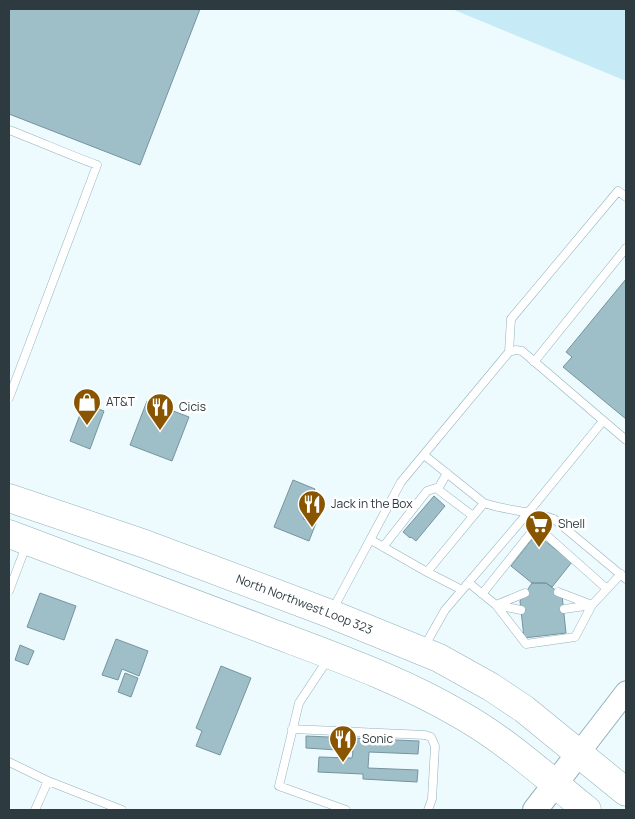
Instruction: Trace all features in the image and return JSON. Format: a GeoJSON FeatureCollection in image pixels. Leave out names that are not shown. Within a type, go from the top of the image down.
{"type":"FeatureCollection","features":[{"type":"Feature","properties":{"kind":"highway","name":"North Northwest Loop 323"},"geometry":{"type":"LineString","coordinates":[[9,498],[146,544],[331,614],[456,667],[524,708],[626,792]]}},
{"type":"Feature","properties":{"kind":"highway"},"geometry":{"type":"LineString","coordinates":[[18,538],[398,683],[479,725],[511,748],[588,810]]}},
{"type":"Feature","properties":{"kind":"main road"},"geometry":{"type":"LineString","coordinates":[[535,810],[626,692]]}},
{"type":"Feature","properties":{"kind":"lane"},"geometry":{"type":"LineString","coordinates":[[9,130],[46,144],[70,156],[97,165],[9,398]]}},
{"type":"Feature","properties":{"kind":"lane"},"geometry":{"type":"LineString","coordinates":[[510,352],[511,319],[618,191],[626,197]]}},
{"type":"Feature","properties":{"kind":"lane"},"geometry":{"type":"LineString","coordinates":[[534,362],[626,248]]}},
{"type":"Feature","properties":{"kind":"lane"},"geometry":{"type":"LineString","coordinates":[[331,614],[401,482],[510,352],[522,351],[626,440]]}},
{"type":"Feature","properties":{"kind":"lane"},"geometry":{"type":"LineString","coordinates":[[422,651],[445,610],[603,421]]}},
{"type":"Feature","properties":{"kind":"lane"},"geometry":{"type":"LineString","coordinates":[[424,455],[484,503],[554,519],[623,576],[607,588],[592,605],[575,637],[526,644],[496,605],[469,583]]}},
{"type":"Feature","properties":{"kind":"lane"},"geometry":{"type":"LineString","coordinates":[[438,489],[447,474]]}},
{"type":"Feature","properties":{"kind":"lane"},"geometry":{"type":"LineString","coordinates":[[383,547],[427,491],[438,489],[473,516]]}},
{"type":"Feature","properties":{"kind":"lane"},"geometry":{"type":"LineString","coordinates":[[427,572],[484,503]]}},
{"type":"Feature","properties":{"kind":"lane"},"geometry":{"type":"LineString","coordinates":[[482,594],[534,529],[544,533],[607,588]]}},
{"type":"Feature","properties":{"kind":"lane"},"geometry":{"type":"LineString","coordinates":[[9,591],[18,538]]}},
{"type":"Feature","properties":{"kind":"lane"},"geometry":{"type":"LineString","coordinates":[[371,540],[462,590]]}},
{"type":"Feature","properties":{"kind":"lane"},"geometry":{"type":"LineString","coordinates":[[558,592],[592,605]]}},
{"type":"Feature","properties":{"kind":"lane"},"geometry":{"type":"LineString","coordinates":[[496,605],[525,593]]}},
{"type":"Feature","properties":{"kind":"lane"},"geometry":{"type":"LineString","coordinates":[[496,605],[522,610]]}},
{"type":"Feature","properties":{"kind":"lane"},"geometry":{"type":"LineString","coordinates":[[564,609],[592,605]]}},
{"type":"Feature","properties":{"kind":"lane"},"geometry":{"type":"LineString","coordinates":[[330,656],[299,703],[279,786],[346,810]]}},
{"type":"Feature","properties":{"kind":"lane"},"geometry":{"type":"LineString","coordinates":[[292,729],[425,735],[431,737],[435,746],[432,798],[428,810]]}},
{"type":"Feature","properties":{"kind":"lane"},"geometry":{"type":"LineString","coordinates":[[9,762],[48,781],[122,810]]}},
{"type":"Feature","properties":{"kind":"lane"},"geometry":{"type":"LineString","coordinates":[[35,810],[48,781]]}},
{"type":"Feature","properties":{"kind":"shaded area"},"geometry":{"type":"Polygon","coordinates":[[[452,9],[626,9],[626,81],[452,9]]]}},
{"type":"Feature","properties":{"kind":"building"},"geometry":{"type":"Polygon","coordinates":[[[9,9],[200,9],[140,165],[9,114],[9,9]]]}},
{"type":"Feature","properties":{"kind":"building"},"geometry":{"type":"Polygon","coordinates":[[[626,279],[626,419],[563,367],[572,357],[566,352],[626,279]]]}},
{"type":"Feature","properties":{"kind":"building","name":"Cicis"},"geometry":{"type":"Polygon","coordinates":[[[147,401],[189,417],[172,461],[130,445],[147,401]]]}},
{"type":"Feature","properties":{"kind":"building","name":"AT&T"},"geometry":{"type":"Polygon","coordinates":[[[84,404],[104,411],[90,449],[70,441],[84,404]]]}},
{"type":"Feature","properties":{"kind":"building"},"geometry":{"type":"Polygon","coordinates":[[[293,480],[315,489],[303,519],[316,523],[309,541],[274,527],[293,480]]]}},
{"type":"Feature","properties":{"kind":"building"},"geometry":{"type":"Polygon","coordinates":[[[434,496],[445,506],[416,541],[403,532],[434,496]]]}},
{"type":"Feature","properties":{"kind":"building","name":"Shell"},"geometry":{"type":"Polygon","coordinates":[[[536,534],[572,562],[552,587],[546,583],[532,583],[511,566],[536,534]]]}},
{"type":"Feature","properties":{"kind":"building"},"geometry":{"type":"Polygon","coordinates":[[[532,583],[546,583],[562,595],[566,633],[524,638],[520,601],[532,583]]]}},
{"type":"Feature","properties":{"kind":"building"},"geometry":{"type":"Polygon","coordinates":[[[40,593],[76,606],[64,640],[27,627],[40,593]]]}},
{"type":"Feature","properties":{"kind":"building"},"geometry":{"type":"Polygon","coordinates":[[[116,639],[148,651],[139,676],[122,669],[118,680],[102,675],[116,639]]]}},
{"type":"Feature","properties":{"kind":"building"},"geometry":{"type":"Polygon","coordinates":[[[20,645],[34,651],[28,665],[15,660],[20,645]]]}},
{"type":"Feature","properties":{"kind":"building"},"geometry":{"type":"Polygon","coordinates":[[[221,666],[251,678],[220,755],[196,746],[202,731],[196,728],[221,666]]]}},
{"type":"Feature","properties":{"kind":"building"},"geometry":{"type":"Polygon","coordinates":[[[125,673],[138,678],[131,697],[118,692],[125,673]]]}},
{"type":"Feature","properties":{"kind":"building","name":"Sonic"},"geometry":{"type":"Polygon","coordinates":[[[306,736],[419,741],[418,754],[369,752],[368,768],[418,770],[417,782],[363,779],[363,774],[318,772],[319,757],[352,758],[353,751],[306,748],[306,736]]]}},
{"type":"Feature","properties":{"kind":"place","name":"AT&T"},"geometry":{"type":"Point","coordinates":[87,426]}},
{"type":"Feature","properties":{"kind":"place","name":"Cicis"},"geometry":{"type":"Point","coordinates":[160,431]}},
{"type":"Feature","properties":{"kind":"place","name":"Jack in the Box"},"geometry":{"type":"Point","coordinates":[312,528]}},
{"type":"Feature","properties":{"kind":"place","name":"Shell"},"geometry":{"type":"Point","coordinates":[539,548]}},
{"type":"Feature","properties":{"kind":"place","name":"Sonic"},"geometry":{"type":"Point","coordinates":[343,763]}}]}
